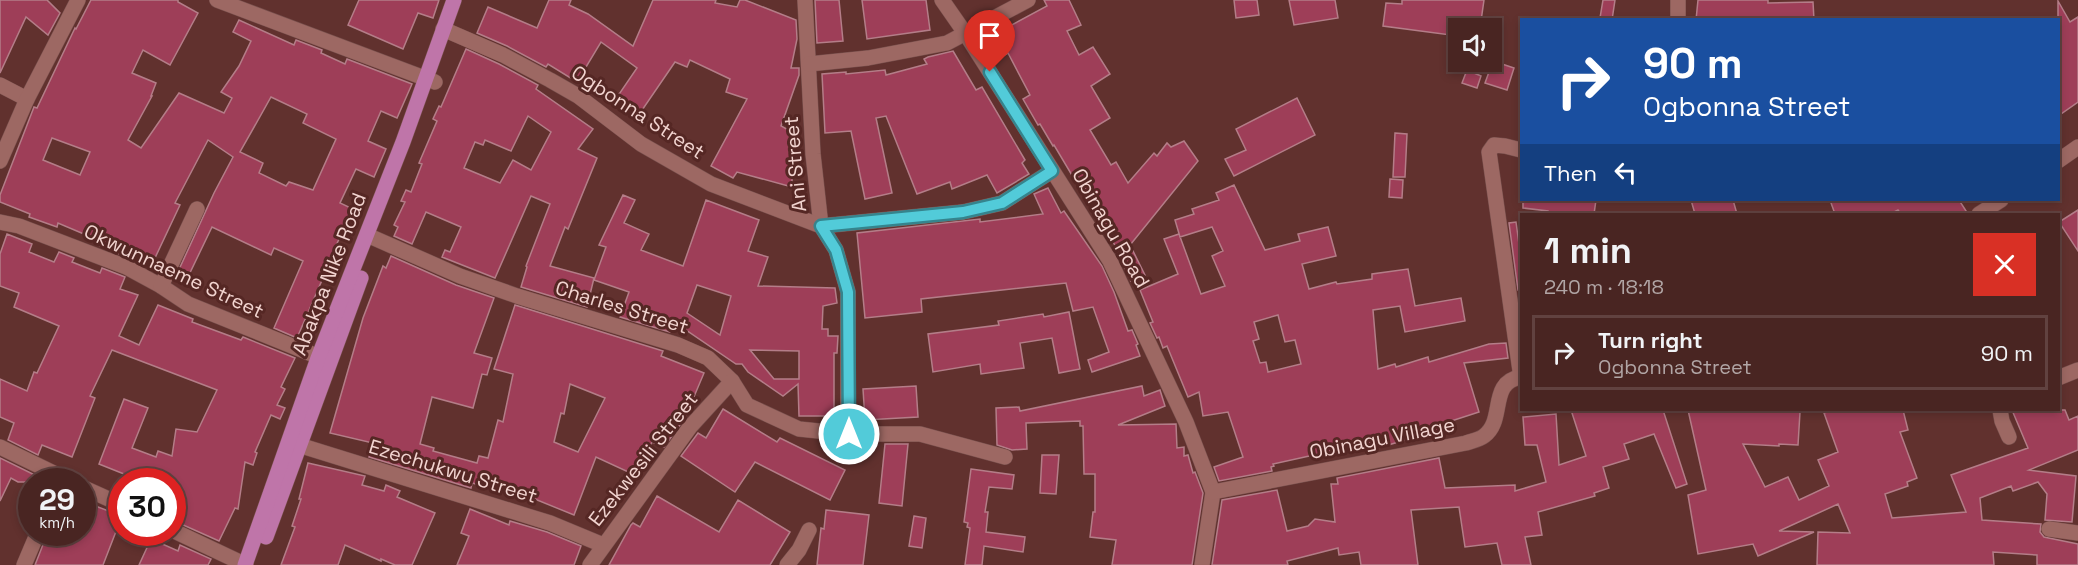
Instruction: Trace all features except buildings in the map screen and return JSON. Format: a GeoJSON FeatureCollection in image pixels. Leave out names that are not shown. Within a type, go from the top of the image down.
{"type":"FeatureCollection","features":[{"type":"Feature","properties":{"kind":"main road","name":"Abakpa Nike Road"},"geometry":{"type":"LineString","coordinates":[[448,31],[454,0]]}},
{"type":"Feature","properties":{"kind":"main road","name":"Abakpa Nike Road"},"geometry":{"type":"LineString","coordinates":[[256,565],[294,444],[324,360],[448,31],[464,0]]}},
{"type":"Feature","properties":{"kind":"main road","name":"Abakpa Nike Road"},"geometry":{"type":"LineString","coordinates":[[245,565],[294,444]]}},
{"type":"Feature","properties":{"kind":"street"},"geometry":{"type":"LineString","coordinates":[[0,161],[27,99],[78,0]]}},
{"type":"Feature","properties":{"kind":"street"},"geometry":{"type":"LineString","coordinates":[[217,0],[430,80]]}},
{"type":"Feature","properties":{"kind":"street","name":"Ani Street"},"geometry":{"type":"LineString","coordinates":[[805,0],[813,154],[821,226],[836,250],[848,292],[849,434]]}},
{"type":"Feature","properties":{"kind":"street","name":"Obinagu Road"},"geometry":{"type":"LineString","coordinates":[[942,0],[1110,261],[1186,422],[1213,492],[1202,565]]}},
{"type":"Feature","properties":{"kind":"street"},"geometry":{"type":"LineString","coordinates":[[809,64],[868,58],[946,43],[1028,0]]}},
{"type":"Feature","properties":{"kind":"street"},"geometry":{"type":"LineString","coordinates":[[1677,0],[1678,18]]}},
{"type":"Feature","properties":{"kind":"street","name":"Ogbonna Street"},"geometry":{"type":"LineString","coordinates":[[448,31],[503,55],[569,91],[641,144],[711,184],[821,226],[963,212],[1002,203],[1052,171]]}},
{"type":"Feature","properties":{"kind":"street"},"geometry":{"type":"LineString","coordinates":[[0,85],[27,99]]}},
{"type":"Feature","properties":{"kind":"street"},"geometry":{"type":"LineString","coordinates":[[1520,150],[1494,145],[1489,152],[1520,371]]}},
{"type":"Feature","properties":{"kind":"street"},"geometry":{"type":"LineString","coordinates":[[2060,160],[2078,147]]}},
{"type":"Feature","properties":{"kind":"street"},"geometry":{"type":"LineString","coordinates":[[1981,213],[1999,201]]}},
{"type":"Feature","properties":{"kind":"street"},"geometry":{"type":"LineString","coordinates":[[161,286],[197,209]]}},
{"type":"Feature","properties":{"kind":"street","name":"Okwunnaeme Street"},"geometry":{"type":"LineString","coordinates":[[0,222],[19,226],[126,267],[188,304],[324,360]]}},
{"type":"Feature","properties":{"kind":"street","name":"Charles Street"},"geometry":{"type":"LineString","coordinates":[[371,237],[460,276],[678,345],[708,358],[732,381],[747,405],[800,429],[849,434],[920,434],[1005,457]]}},
{"type":"Feature","properties":{"kind":"street"},"geometry":{"type":"LineString","coordinates":[[2060,377],[2078,370]]}},
{"type":"Feature","properties":{"kind":"street","name":"Obinagu Village"},"geometry":{"type":"LineString","coordinates":[[1213,492],[1466,443],[1484,436],[1494,423],[1503,386],[1512,379],[1520,378]]}},
{"type":"Feature","properties":{"kind":"street","name":"Ezekwesili Street"},"geometry":{"type":"LineString","coordinates":[[590,565],[690,427],[732,381]]}},
{"type":"Feature","properties":{"kind":"street"},"geometry":{"type":"LineString","coordinates":[[2000,411],[2009,437]]}},
{"type":"Feature","properties":{"kind":"street","name":"Ezechukwu Street"},"geometry":{"type":"LineString","coordinates":[[294,444],[550,523],[603,545]]}},
{"type":"Feature","properties":{"kind":"street"},"geometry":{"type":"LineString","coordinates":[[0,447],[41,468]]}},
{"type":"Feature","properties":{"kind":"street"},"geometry":{"type":"LineString","coordinates":[[2049,529],[2078,533]]}},
{"type":"Feature","properties":{"kind":"street"},"geometry":{"type":"LineString","coordinates":[[787,565],[799,550],[808,530]]}},
{"type":"Feature","properties":{"kind":"street"},"geometry":{"type":"LineString","coordinates":[[186,537],[245,565]]}},
{"type":"Feature","properties":{"kind":"street"},"geometry":{"type":"LineString","coordinates":[[24,565],[32,546]]}},
{"type":"Feature","properties":{"kind":"route"},"geometry":{"type":"LineString","coordinates":[[849,434],[848,292],[836,250],[821,226],[963,212],[1002,203],[1052,171],[990,72]]}}]}
